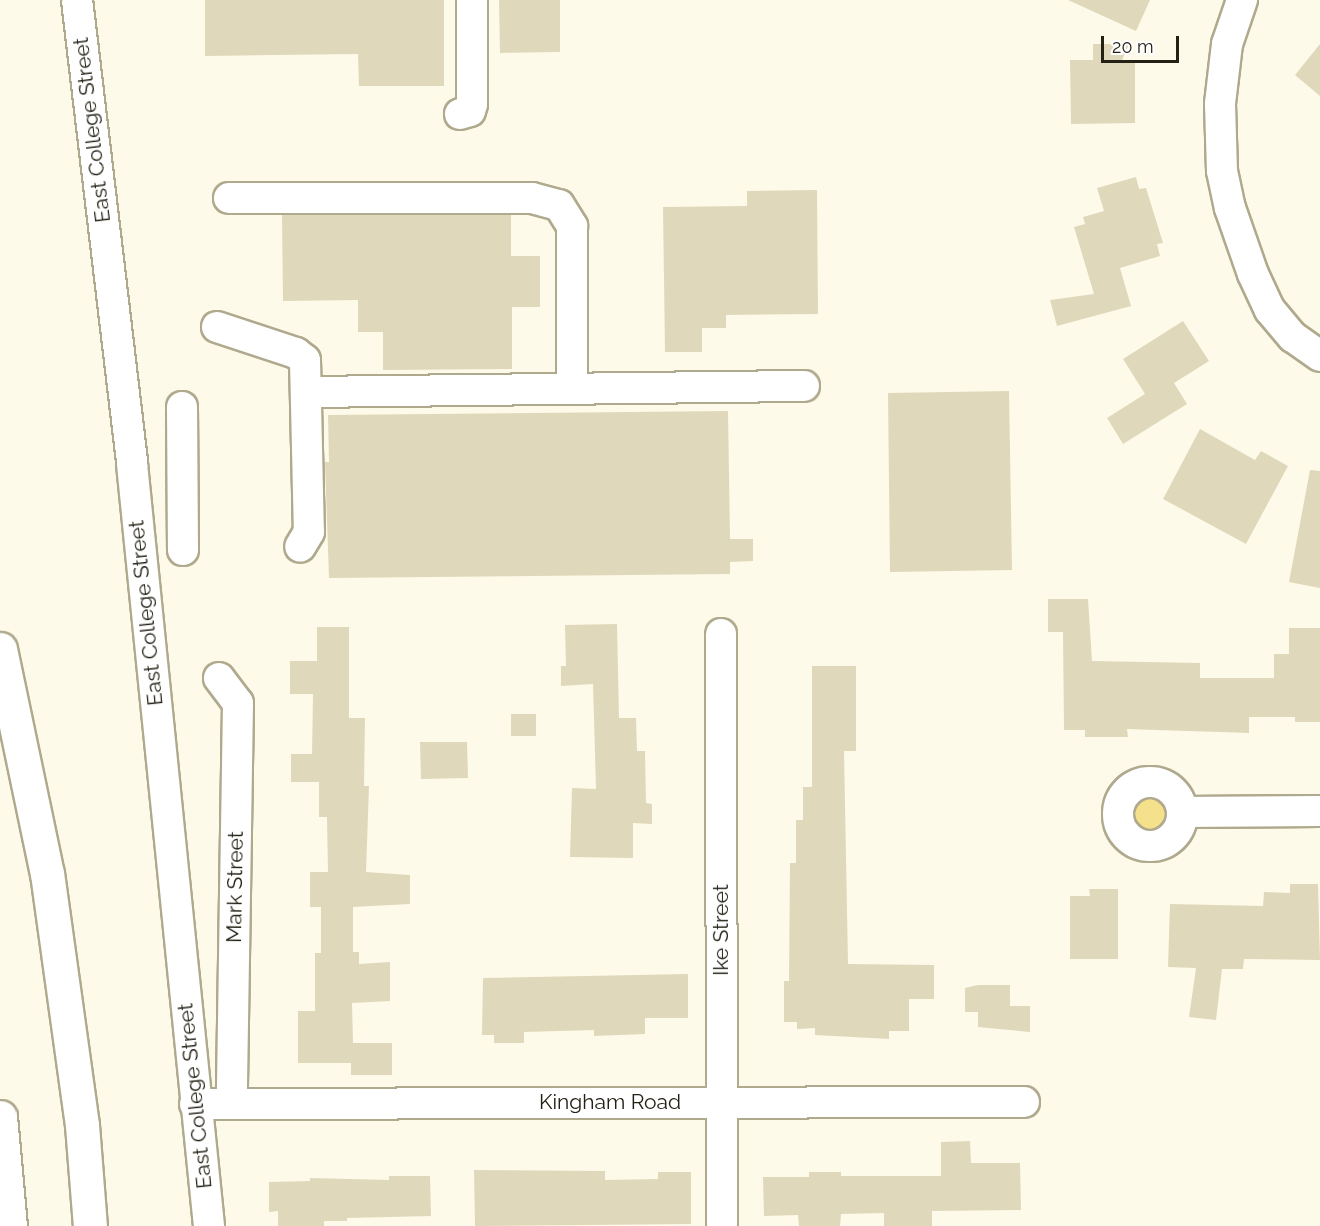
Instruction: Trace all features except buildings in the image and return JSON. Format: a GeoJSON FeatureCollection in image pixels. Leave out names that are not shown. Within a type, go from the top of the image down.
{"type":"FeatureCollection","features":[{"type":"Feature","properties":{"kind":"highway"},"geometry":{"type":"LineString","coordinates":[[0,649],[47,873],[72,1046],[90,1226]]}},
{"type":"Feature","properties":{"kind":"highway"},"geometry":{"type":"LineString","coordinates":[[0,1117],[10,1226]]}},
{"type":"Feature","properties":{"kind":"street","name":"East College Street"},"geometry":{"type":"LineString","coordinates":[[77,0],[132,464],[208,1226]]}},
{"type":"Feature","properties":{"kind":"street"},"geometry":{"type":"LineString","coordinates":[[460,114],[470,111],[472,104],[472,0]]}},
{"type":"Feature","properties":{"kind":"street"},"geometry":{"type":"LineString","coordinates":[[1242,0],[1227,44],[1220,104],[1222,171],[1230,208],[1253,274],[1270,310],[1293,337],[1320,356]]}},
{"type":"Feature","properties":{"kind":"street"},"geometry":{"type":"LineString","coordinates":[[229,198],[532,198],[559,206],[572,226],[572,389]]}},
{"type":"Feature","properties":{"kind":"street"},"geometry":{"type":"LineString","coordinates":[[217,327],[296,353],[305,360],[308,392],[309,532],[300,547]]}},
{"type":"Feature","properties":{"kind":"street"},"geometry":{"type":"LineString","coordinates":[[308,392],[804,386]]}},
{"type":"Feature","properties":{"kind":"street"},"geometry":{"type":"LineString","coordinates":[[182,407],[183,550]]}},
{"type":"Feature","properties":{"kind":"street","name":"Ike Street"},"geometry":{"type":"LineString","coordinates":[[721,634],[722,1226]]}},
{"type":"Feature","properties":{"kind":"street","name":"Mark Street"},"geometry":{"type":"LineString","coordinates":[[219,678],[238,704],[232,1103]]}},
{"type":"Feature","properties":{"kind":"street"},"geometry":{"type":"LineString","coordinates":[[1182,812],[1320,812]]}},
{"type":"Feature","properties":{"kind":"street","name":"Kingham Road"},"geometry":{"type":"LineString","coordinates":[[195,1104],[1024,1102]]}},
{"type":"Feature","properties":{"kind":"shaded area"},"geometry":{"type":"Polygon","coordinates":[[[1149,795],[1161,801],[1167,813],[1161,825],[1149,831],[1137,825],[1131,813],[1137,801],[1149,795]]]}}]}
